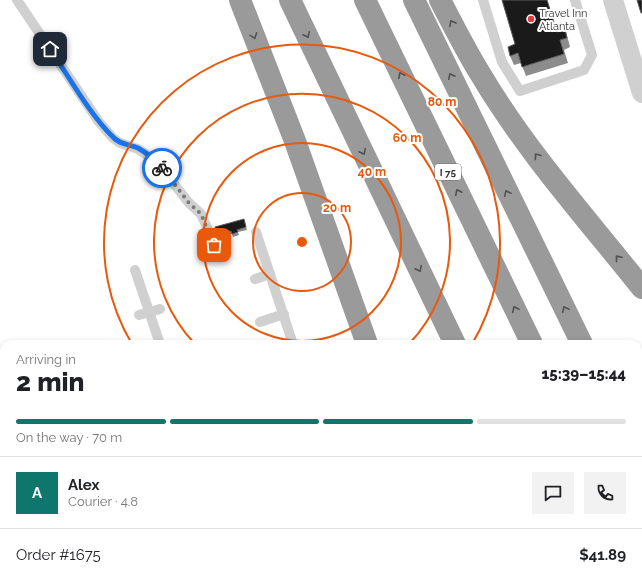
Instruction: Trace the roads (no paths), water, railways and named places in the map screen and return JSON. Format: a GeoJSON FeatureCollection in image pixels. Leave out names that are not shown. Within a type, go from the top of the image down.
{"type":"FeatureCollection","features":[{"type":"Feature","properties":{"kind":"highway"},"geometry":{"type":"LineString","coordinates":[[240,0],[295,141],[366,340]]}},
{"type":"Feature","properties":{"kind":"highway"},"geometry":{"type":"LineString","coordinates":[[290,0],[453,340]]}},
{"type":"Feature","properties":{"kind":"highway","name":"I 75"},"geometry":{"type":"LineString","coordinates":[[365,0],[530,340]]}},
{"type":"Feature","properties":{"kind":"highway"},"geometry":{"type":"LineString","coordinates":[[414,0],[580,340]]}},
{"type":"Feature","properties":{"kind":"highway"},"geometry":{"type":"LineString","coordinates":[[440,0],[481,75],[514,124],[551,175],[642,288]]}},
{"type":"Feature","properties":{"kind":"street"},"geometry":{"type":"LineString","coordinates":[[612,0],[642,93]]}},
{"type":"Feature","properties":{"kind":"lane"},"geometry":{"type":"LineString","coordinates":[[17,0],[99,122],[113,138],[120,143],[138,149],[155,160],[189,203],[201,214],[214,245]]}},
{"type":"Feature","properties":{"kind":"lane"},"geometry":{"type":"LineString","coordinates":[[483,0],[502,62],[520,91],[584,70],[592,55],[574,0]]}},
{"type":"Feature","properties":{"kind":"lane"},"geometry":{"type":"LineString","coordinates":[[256,232],[292,340]]}},
{"type":"Feature","properties":{"kind":"lane"},"geometry":{"type":"LineString","coordinates":[[135,270],[159,340]]}},
{"type":"Feature","properties":{"kind":"lane"},"geometry":{"type":"LineString","coordinates":[[255,279],[270,274]]}},
{"type":"Feature","properties":{"kind":"lane"},"geometry":{"type":"LineString","coordinates":[[139,315],[160,309]]}},
{"type":"Feature","properties":{"kind":"lane"},"geometry":{"type":"LineString","coordinates":[[260,322],[284,314]]}},
{"type":"Feature","properties":{"kind":"place","name":"Travel Inn Atlanta"},"geometry":{"type":"Point","coordinates":[531,19]}}]}
